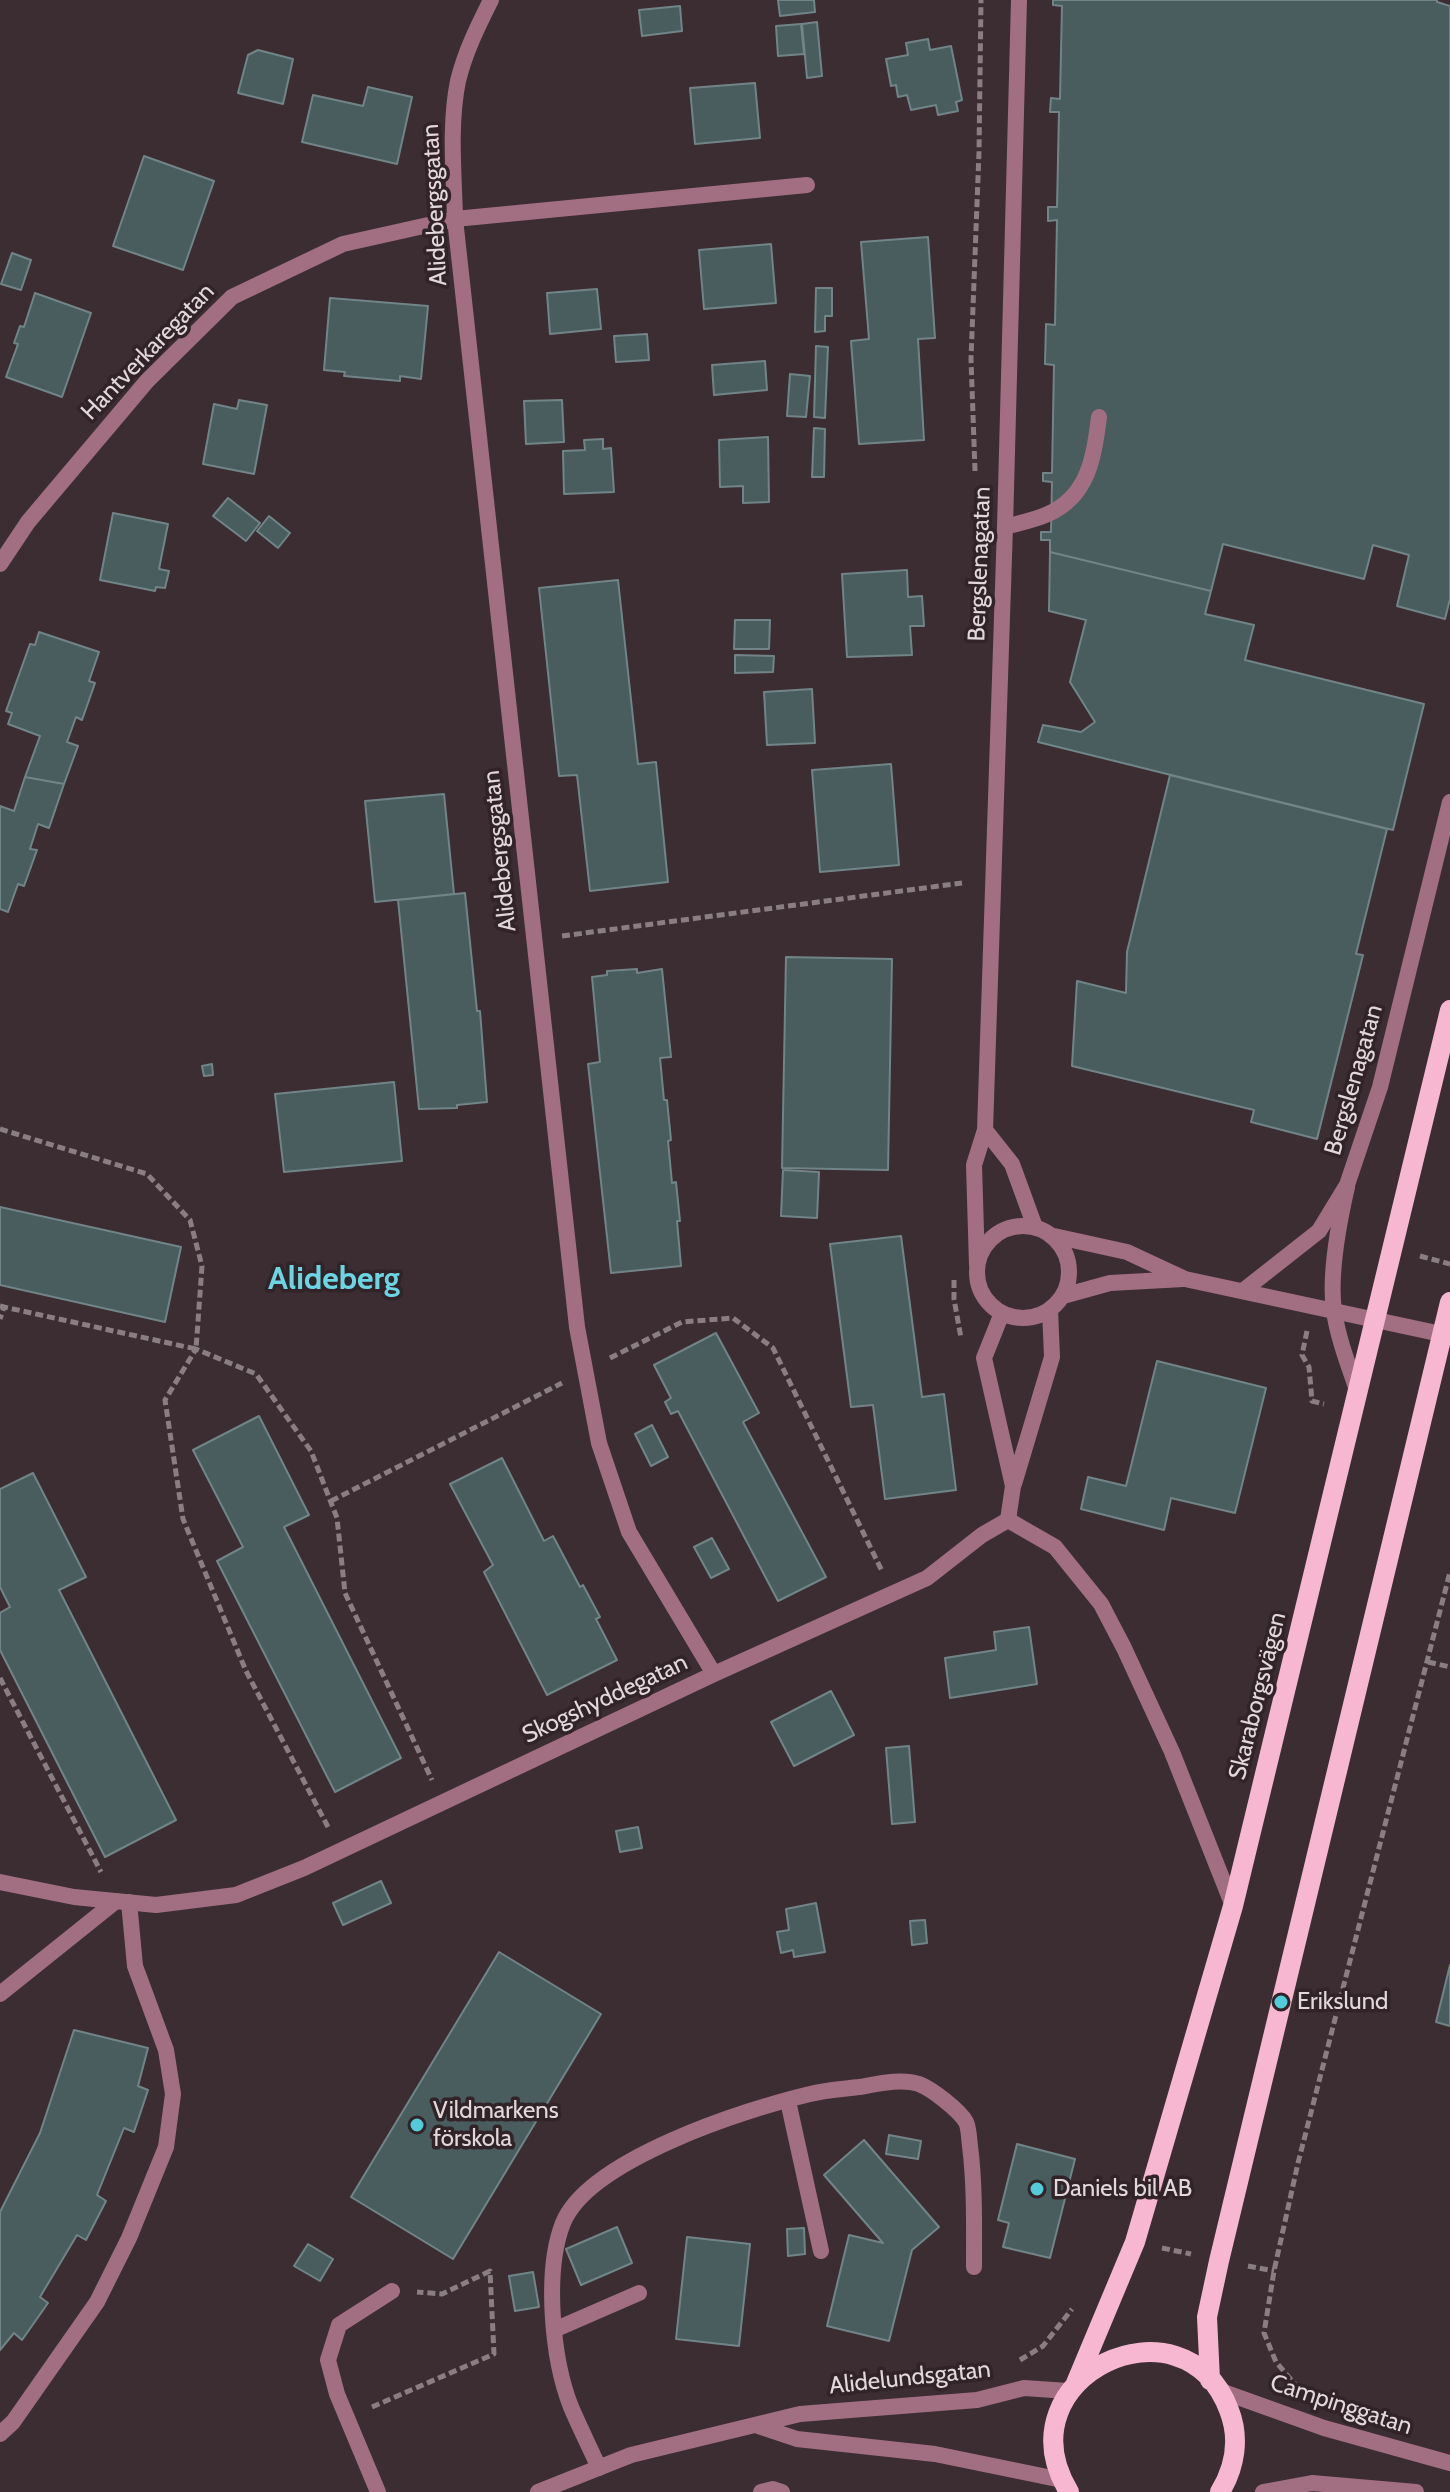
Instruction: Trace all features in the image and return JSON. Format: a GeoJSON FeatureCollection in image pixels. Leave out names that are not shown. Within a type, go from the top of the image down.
{"type":"FeatureCollection","features":[{"type":"Feature","properties":{"kind":"main road","name":"Skaraborgsvägen"},"geometry":{"type":"LineString","coordinates":[[1066,2488],[1055,2458],[1054,2435],[1059,2412],[1135,2242],[1233,1906],[1450,1010]]}},
{"type":"Feature","properties":{"kind":"main road"},"geometry":{"type":"LineString","coordinates":[[1214,2385],[1207,2317],[1216,2275],[1447,1335],[1450,1302]]}},
{"type":"Feature","properties":{"kind":"main road"},"geometry":{"type":"LineString","coordinates":[[1072,2387],[1105,2361],[1118,2356],[1148,2352],[1189,2364],[1214,2385],[1230,2413],[1235,2438],[1233,2464],[1220,2492]]}},
{"type":"Feature","properties":{"kind":"street","name":"Alidebergsgatan"},"geometry":{"type":"LineString","coordinates":[[491,0],[473,36],[458,82],[453,130],[455,219],[577,1327],[599,1443],[629,1532],[714,1674]]}},
{"type":"Feature","properties":{"kind":"street","name":"Bergslenagatan"},"geometry":{"type":"LineString","coordinates":[[977,1265],[974,1165],[985,1130],[1019,0]]}},
{"type":"Feature","properties":{"kind":"street","name":"Hantverkaregatan"},"geometry":{"type":"LineString","coordinates":[[0,564],[28,522],[147,381],[232,297],[343,244],[455,219],[807,185]]}},
{"type":"Feature","properties":{"kind":"street"},"geometry":{"type":"LineString","coordinates":[[1005,527],[1049,513],[1073,498],[1087,475],[1094,455],[1099,417]]}},
{"type":"Feature","properties":{"kind":"street","name":"Bergslenagatan"},"geometry":{"type":"LineString","coordinates":[[1357,1390],[1334,1310],[1338,1237],[1347,1185],[1380,1087],[1450,802]]}},
{"type":"Feature","properties":{"kind":"street"},"geometry":{"type":"LineString","coordinates":[[985,1130],[1012,1164],[1035,1227]]}},
{"type":"Feature","properties":{"kind":"street","name":"Bergslenagatan"},"geometry":{"type":"LineString","coordinates":[[1244,1290],[1319,1231],[1347,1185]]}},
{"type":"Feature","properties":{"kind":"street"},"geometry":{"type":"LineString","coordinates":[[1054,1236],[1064,1249],[1069,1265],[1069,1281],[1063,1296],[1050,1309],[1035,1316],[1018,1318],[1002,1313],[979,1288],[977,1265],[981,1250],[991,1238],[1004,1229],[1019,1225],[1127,1252],[1185,1279]]}},
{"type":"Feature","properties":{"kind":"street"},"geometry":{"type":"LineString","coordinates":[[1063,1296],[1110,1283],[1185,1279],[1447,1335]]}},
{"type":"Feature","properties":{"kind":"street"},"geometry":{"type":"LineString","coordinates":[[1050,1309],[1052,1357],[1013,1486],[1008,1520],[1055,1547],[1101,1604],[1172,1752],[1233,1906]]}},
{"type":"Feature","properties":{"kind":"street"},"geometry":{"type":"LineString","coordinates":[[1002,1313],[984,1358],[1013,1486]]}},
{"type":"Feature","properties":{"kind":"street","name":"Skogshyddegatan"},"geometry":{"type":"LineString","coordinates":[[0,1882],[74,1897],[156,1905],[236,1895],[340,1852],[714,1674],[933,1575],[982,1535],[1008,1520]]}},
{"type":"Feature","properties":{"kind":"street"},"geometry":{"type":"LineString","coordinates":[[0,1994],[122,1902],[135,1966],[166,2050],[173,2094],[166,2147],[129,2238],[97,2302],[21,2411],[0,2434]]}},
{"type":"Feature","properties":{"kind":"street"},"geometry":{"type":"LineString","coordinates":[[599,2468],[570,2405],[554,2330],[554,2252],[564,2219],[582,2196],[620,2166],[730,2117],[811,2093],[889,2082],[918,2084],[947,2102],[966,2123],[973,2171],[974,2267]]}},
{"type":"Feature","properties":{"kind":"street"},"geometry":{"type":"LineString","coordinates":[[788,2101],[821,2251]]}},
{"type":"Feature","properties":{"kind":"street"},"geometry":{"type":"LineString","coordinates":[[378,2492],[328,2360],[339,2325],[392,2291]]}},
{"type":"Feature","properties":{"kind":"street"},"geometry":{"type":"LineString","coordinates":[[554,2330],[639,2293]]}},
{"type":"Feature","properties":{"kind":"street","name":"Campinggatan"},"geometry":{"type":"LineString","coordinates":[[1214,2385],[1324,2428],[1450,2463]]}},
{"type":"Feature","properties":{"kind":"street","name":"Alidelundsgatan"},"geometry":{"type":"LineString","coordinates":[[538,2492],[631,2455],[800,2414],[977,2400],[1024,2388],[1072,2387]]}},
{"type":"Feature","properties":{"kind":"street","name":"Alidelundsgatan"},"geometry":{"type":"LineString","coordinates":[[758,2426],[797,2439],[935,2454],[1066,2488]]}},
{"type":"Feature","properties":{"kind":"street"},"geometry":{"type":"LineString","coordinates":[[1263,2492],[1312,2483],[1416,2492]]}},
{"type":"Feature","properties":{"kind":"street"},"geometry":{"type":"LineString","coordinates":[[761,2492],[773,2489],[782,2492]]}},
{"type":"Feature","properties":{"kind":"path"},"geometry":{"type":"LineString","coordinates":[[534,940],[962,883]]}},
{"type":"Feature","properties":{"kind":"path"},"geometry":{"type":"LineString","coordinates":[[0,1129],[147,1174],[190,1220],[202,1266],[196,1349],[165,1400],[183,1519],[246,1671],[340,1852]]}},
{"type":"Feature","properties":{"kind":"path"},"geometry":{"type":"LineString","coordinates":[[0,1319],[2,1306],[196,1349],[256,1374],[311,1451],[337,1518],[345,1593],[442,1803]]}},
{"type":"Feature","properties":{"kind":"path"},"geometry":{"type":"LineString","coordinates":[[331,1501],[682,1322],[733,1318],[773,1348],[893,1594]]}},
{"type":"Feature","properties":{"kind":"path"},"geometry":{"type":"LineString","coordinates":[[1324,2428],[1328,2409],[1299,2390],[1276,2362],[1264,2333],[1298,2163],[1450,1572]]}},
{"type":"Feature","properties":{"kind":"path"},"geometry":{"type":"LineString","coordinates":[[1428,1662],[1450,1667]]}},
{"type":"Feature","properties":{"kind":"path"},"geometry":{"type":"LineString","coordinates":[[0,1678],[122,1902]]}},
{"type":"Feature","properties":{"kind":"path"},"geometry":{"type":"LineString","coordinates":[[348,2418],[494,2354],[490,2271],[442,2294],[392,2291]]}},
{"type":"Feature","properties":{"kind":"building"},"geometry":{"type":"Polygon","coordinates":[[[778,0],[814,0],[815,12],[780,16],[778,0]]]}},
{"type":"Feature","properties":{"kind":"building"},"geometry":{"type":"Polygon","coordinates":[[[1053,0],[1437,0],[1450,6],[1450,599],[1445,619],[1397,606],[1409,555],[1373,545],[1364,579],[1223,544],[1211,591],[1050,552],[1050,540],[1041,540],[1041,532],[1051,532],[1052,482],[1043,481],[1043,473],[1052,473],[1054,365],[1045,364],[1046,324],[1055,325],[1057,220],[1048,221],[1048,207],[1057,207],[1059,112],[1050,112],[1051,98],[1060,99],[1062,6],[1053,5],[1053,0]]]}},
{"type":"Feature","properties":{"kind":"building"},"geometry":{"type":"Polygon","coordinates":[[[680,6],[682,31],[642,36],[639,10],[680,6]]]}},
{"type":"Feature","properties":{"kind":"building"},"geometry":{"type":"Polygon","coordinates":[[[817,22],[822,76],[807,78],[802,24],[817,22]]]}},
{"type":"Feature","properties":{"kind":"building"},"geometry":{"type":"Polygon","coordinates":[[[801,24],[804,54],[778,56],[776,26],[801,24]]]}},
{"type":"Feature","properties":{"kind":"building"},"geometry":{"type":"Polygon","coordinates":[[[928,39],[930,50],[951,46],[962,100],[956,102],[958,111],[938,115],[936,105],[911,110],[907,95],[898,97],[896,85],[891,86],[886,59],[908,55],[906,43],[928,39]]]}},
{"type":"Feature","properties":{"kind":"building"},"geometry":{"type":"Polygon","coordinates":[[[258,50],[293,59],[283,104],[238,93],[248,55],[258,50]]]}},
{"type":"Feature","properties":{"kind":"building"},"geometry":{"type":"Polygon","coordinates":[[[755,83],[760,138],[695,144],[690,88],[755,83]]]}},
{"type":"Feature","properties":{"kind":"building"},"geometry":{"type":"Polygon","coordinates":[[[368,87],[412,97],[397,164],[302,142],[313,95],[363,106],[368,87]]]}},
{"type":"Feature","properties":{"kind":"building"},"geometry":{"type":"Polygon","coordinates":[[[144,156],[214,181],[183,270],[113,246],[144,156]]]}},
{"type":"Feature","properties":{"kind":"building"},"geometry":{"type":"Polygon","coordinates":[[[928,237],[935,338],[918,339],[924,440],[859,444],[851,341],[869,339],[861,242],[928,237]]]}},
{"type":"Feature","properties":{"kind":"building"},"geometry":{"type":"Polygon","coordinates":[[[771,244],[776,303],[704,309],[699,250],[771,244]]]}},
{"type":"Feature","properties":{"kind":"building"},"geometry":{"type":"Polygon","coordinates":[[[12,253],[31,260],[21,290],[1,284],[12,253]]]}},
{"type":"Feature","properties":{"kind":"building"},"geometry":{"type":"Polygon","coordinates":[[[816,288],[832,288],[832,316],[825,316],[825,331],[815,332],[816,288]]]}},
{"type":"Feature","properties":{"kind":"building"},"geometry":{"type":"Polygon","coordinates":[[[597,289],[601,329],[550,334],[547,293],[597,289]]]}},
{"type":"Feature","properties":{"kind":"building"},"geometry":{"type":"Polygon","coordinates":[[[35,293],[91,313],[62,397],[6,377],[18,344],[14,343],[20,326],[24,327],[35,293]]]}},
{"type":"Feature","properties":{"kind":"building"},"geometry":{"type":"Polygon","coordinates":[[[330,298],[428,306],[421,379],[400,376],[400,381],[344,376],[345,372],[324,370],[330,298]]]}},
{"type":"Feature","properties":{"kind":"building"},"geometry":{"type":"Polygon","coordinates":[[[647,334],[649,360],[616,362],[614,336],[647,334]]]}},
{"type":"Feature","properties":{"kind":"building"},"geometry":{"type":"Polygon","coordinates":[[[816,346],[828,347],[825,418],[814,417],[816,346]]]}},
{"type":"Feature","properties":{"kind":"building"},"geometry":{"type":"Polygon","coordinates":[[[765,361],[767,390],[714,395],[712,365],[765,361]]]}},
{"type":"Feature","properties":{"kind":"building"},"geometry":{"type":"Polygon","coordinates":[[[790,374],[810,376],[806,417],[787,416],[790,374]]]}},
{"type":"Feature","properties":{"kind":"building"},"geometry":{"type":"Polygon","coordinates":[[[239,400],[267,405],[254,474],[203,464],[214,404],[237,409],[239,400]]]}},
{"type":"Feature","properties":{"kind":"building"},"geometry":{"type":"Polygon","coordinates":[[[562,400],[564,442],[526,444],[524,401],[562,400]]]}},
{"type":"Feature","properties":{"kind":"building"},"geometry":{"type":"Polygon","coordinates":[[[814,428],[825,429],[824,477],[812,477],[814,428]]]}},
{"type":"Feature","properties":{"kind":"building"},"geometry":{"type":"Polygon","coordinates":[[[768,437],[769,502],[743,503],[743,486],[720,487],[719,440],[768,437]]]}},
{"type":"Feature","properties":{"kind":"building"},"geometry":{"type":"Polygon","coordinates":[[[603,439],[603,449],[611,448],[614,492],[564,494],[563,451],[585,450],[584,440],[603,439]]]}},
{"type":"Feature","properties":{"kind":"building"},"geometry":{"type":"Polygon","coordinates":[[[228,498],[260,523],[246,541],[213,516],[228,498]]]}},
{"type":"Feature","properties":{"kind":"building"},"geometry":{"type":"Polygon","coordinates":[[[113,513],[168,524],[159,569],[169,571],[165,588],[156,587],[155,591],[100,580],[113,513]]]}},
{"type":"Feature","properties":{"kind":"building"},"geometry":{"type":"Polygon","coordinates":[[[269,516],[290,533],[278,548],[257,531],[269,516]]]}},
{"type":"Feature","properties":{"kind":"building"},"geometry":{"type":"Polygon","coordinates":[[[1050,552],[1211,591],[1205,614],[1254,625],[1245,660],[1424,704],[1393,830],[1038,742],[1043,725],[1081,732],[1095,722],[1070,682],[1086,620],[1049,611],[1050,552]]]}},
{"type":"Feature","properties":{"kind":"building"},"geometry":{"type":"Polygon","coordinates":[[[907,570],[908,597],[922,596],[924,626],[910,626],[912,655],[847,657],[842,574],[907,570]]]}},
{"type":"Feature","properties":{"kind":"building"},"geometry":{"type":"Polygon","coordinates":[[[618,580],[638,764],[656,762],[668,882],[590,891],[577,775],[559,776],[539,588],[618,580]]]}},
{"type":"Feature","properties":{"kind":"building"},"geometry":{"type":"Polygon","coordinates":[[[735,620],[770,620],[769,649],[734,649],[735,620]]]}},
{"type":"Feature","properties":{"kind":"building"},"geometry":{"type":"Polygon","coordinates":[[[39,632],[99,652],[89,681],[95,683],[82,720],[76,717],[67,742],[78,746],[64,784],[25,777],[40,736],[8,724],[12,713],[6,711],[30,644],[35,645],[39,632]]]}},
{"type":"Feature","properties":{"kind":"building"},"geometry":{"type":"Polygon","coordinates":[[[735,655],[774,656],[773,672],[735,673],[735,655]]]}},
{"type":"Feature","properties":{"kind":"building"},"geometry":{"type":"Polygon","coordinates":[[[812,689],[815,743],[767,745],[764,692],[812,689]]]}},
{"type":"Feature","properties":{"kind":"building"},"geometry":{"type":"Polygon","coordinates":[[[891,764],[899,865],[820,872],[812,770],[891,764]]]}},
{"type":"Feature","properties":{"kind":"building"},"geometry":{"type":"Polygon","coordinates":[[[1170,775],[1387,829],[1356,954],[1363,955],[1317,1139],[1251,1122],[1254,1110],[1072,1066],[1077,981],[1126,993],[1127,952],[1170,775]]]}},
{"type":"Feature","properties":{"kind":"building"},"geometry":{"type":"Polygon","coordinates":[[[25,777],[64,784],[49,828],[38,824],[30,849],[37,850],[24,886],[18,884],[8,912],[0,909],[0,806],[14,811],[25,777]]]}},
{"type":"Feature","properties":{"kind":"building"},"geometry":{"type":"Polygon","coordinates":[[[444,794],[454,894],[375,902],[365,801],[444,794]]]}},
{"type":"Feature","properties":{"kind":"building"},"geometry":{"type":"Polygon","coordinates":[[[465,893],[477,1011],[480,1011],[487,1102],[457,1105],[457,1108],[419,1109],[398,900],[465,893]]]}},
{"type":"Feature","properties":{"kind":"building"},"geometry":{"type":"Polygon","coordinates":[[[786,957],[892,959],[888,1170],[782,1168],[786,957]]]}},
{"type":"Feature","properties":{"kind":"building"},"geometry":{"type":"Polygon","coordinates":[[[637,969],[637,973],[662,969],[671,1057],[660,1058],[671,1140],[668,1141],[672,1183],[676,1182],[680,1221],[677,1221],[681,1266],[611,1273],[588,1064],[600,1062],[592,977],[607,975],[607,971],[637,969]]]}},
{"type":"Feature","properties":{"kind":"building"},"geometry":{"type":"Polygon","coordinates":[[[212,1064],[213,1075],[204,1076],[202,1066],[212,1064]]]}},
{"type":"Feature","properties":{"kind":"building"},"geometry":{"type":"Polygon","coordinates":[[[394,1082],[402,1161],[284,1172],[275,1094],[394,1082]]]}},
{"type":"Feature","properties":{"kind":"building"},"geometry":{"type":"Polygon","coordinates":[[[783,1170],[819,1172],[817,1218],[781,1216],[783,1170]]]}},
{"type":"Feature","properties":{"kind":"building"},"geometry":{"type":"Polygon","coordinates":[[[0,1207],[181,1247],[165,1322],[0,1285],[0,1207]]]}},
{"type":"Feature","properties":{"kind":"building"},"geometry":{"type":"Polygon","coordinates":[[[901,1236],[922,1397],[944,1394],[956,1490],[885,1499],[873,1405],[851,1407],[830,1244],[901,1236]]]}},
{"type":"Feature","properties":{"kind":"building"},"geometry":{"type":"Polygon","coordinates":[[[716,1333],[759,1413],[743,1422],[826,1577],[778,1601],[678,1411],[671,1414],[665,1402],[671,1398],[654,1365],[716,1333]]]}},
{"type":"Feature","properties":{"kind":"building"},"geometry":{"type":"Polygon","coordinates":[[[1157,1361],[1266,1388],[1235,1513],[1171,1498],[1164,1530],[1081,1509],[1088,1477],[1126,1486],[1157,1361]]]}},
{"type":"Feature","properties":{"kind":"building"},"geometry":{"type":"Polygon","coordinates":[[[259,1416],[309,1515],[284,1527],[401,1758],[335,1792],[217,1561],[243,1547],[193,1450],[259,1416]]]}},
{"type":"Feature","properties":{"kind":"building"},"geometry":{"type":"Polygon","coordinates":[[[652,1425],[668,1457],[651,1466],[635,1434],[652,1425]]]}},
{"type":"Feature","properties":{"kind":"building"},"geometry":{"type":"Polygon","coordinates":[[[502,1458],[544,1541],[553,1536],[580,1587],[583,1585],[617,1660],[547,1695],[484,1572],[493,1565],[450,1484],[502,1458]]]}},
{"type":"Feature","properties":{"kind":"building"},"geometry":{"type":"Polygon","coordinates":[[[33,1473],[86,1577],[59,1590],[176,1820],[105,1857],[0,1650],[0,1613],[10,1607],[0,1587],[0,1489],[33,1473]]]}},
{"type":"Feature","properties":{"kind":"building"},"geometry":{"type":"Polygon","coordinates":[[[712,1538],[729,1569],[711,1578],[694,1547],[712,1538]]]}},
{"type":"Feature","properties":{"kind":"building"},"geometry":{"type":"Polygon","coordinates":[[[1029,1627],[1037,1684],[950,1698],[945,1658],[996,1650],[994,1632],[1029,1627]]]}},
{"type":"Feature","properties":{"kind":"building"},"geometry":{"type":"Polygon","coordinates":[[[831,1691],[854,1735],[794,1766],[771,1722],[831,1691]]]}},
{"type":"Feature","properties":{"kind":"building"},"geometry":{"type":"Polygon","coordinates":[[[909,1746],[915,1822],[892,1824],[886,1748],[909,1746]]]}},
{"type":"Feature","properties":{"kind":"building"},"geometry":{"type":"Polygon","coordinates":[[[638,1827],[642,1848],[620,1852],[616,1831],[638,1827]]]}},
{"type":"Feature","properties":{"kind":"building"},"geometry":{"type":"Polygon","coordinates":[[[381,1881],[391,1903],[343,1925],[333,1903],[381,1881]]]}},
{"type":"Feature","properties":{"kind":"building"},"geometry":{"type":"Polygon","coordinates":[[[816,1903],[825,1952],[794,1957],[793,1950],[781,1953],[777,1932],[789,1930],[786,1909],[816,1903]]]}},
{"type":"Feature","properties":{"kind":"building"},"geometry":{"type":"Polygon","coordinates":[[[925,1920],[927,1943],[912,1945],[910,1921],[925,1920]]]}},
{"type":"Feature","properties":{"kind":"building"},"geometry":{"type":"Polygon","coordinates":[[[499,1952],[601,2014],[453,2259],[351,2197],[499,1952]]]}},
{"type":"Feature","properties":{"kind":"building"},"geometry":{"type":"Polygon","coordinates":[[[1450,1965],[1450,2026],[1436,2022],[1450,1965]]]}},
{"type":"Feature","properties":{"kind":"building"},"geometry":{"type":"Polygon","coordinates":[[[74,2030],[148,2048],[138,2086],[148,2090],[134,2132],[124,2128],[97,2195],[106,2201],[86,2240],[77,2235],[40,2297],[48,2303],[22,2340],[14,2333],[0,2350],[0,2212],[40,2133],[74,2030]]]}},
{"type":"Feature","properties":{"kind":"building"},"geometry":{"type":"Polygon","coordinates":[[[889,2135],[921,2141],[918,2159],[886,2154],[889,2135]]]}},
{"type":"Feature","properties":{"kind":"building"},"geometry":{"type":"Polygon","coordinates":[[[864,2140],[939,2227],[912,2250],[889,2341],[827,2326],[849,2235],[883,2243],[824,2175],[864,2140]]]}},
{"type":"Feature","properties":{"kind":"building","name":"Daniels bil AB"},"geometry":{"type":"Polygon","coordinates":[[[1017,2144],[1075,2159],[1050,2258],[1003,2247],[1009,2223],[998,2220],[1017,2144]]]}},
{"type":"Feature","properties":{"kind":"building"},"geometry":{"type":"Polygon","coordinates":[[[617,2227],[632,2263],[581,2285],[566,2249],[617,2227]]]}},
{"type":"Feature","properties":{"kind":"building"},"geometry":{"type":"Polygon","coordinates":[[[804,2228],[805,2254],[788,2256],[787,2229],[804,2228]]]}},
{"type":"Feature","properties":{"kind":"building"},"geometry":{"type":"Polygon","coordinates":[[[687,2237],[750,2244],[739,2346],[676,2339],[687,2237]]]}},
{"type":"Feature","properties":{"kind":"building"},"geometry":{"type":"Polygon","coordinates":[[[308,2244],[333,2259],[320,2281],[294,2266],[308,2244]]]}},
{"type":"Feature","properties":{"kind":"building"},"geometry":{"type":"Polygon","coordinates":[[[533,2272],[539,2307],[515,2311],[509,2276],[533,2272]]]}},
{"type":"Feature","properties":{"kind":"place","name":"Erikslund"},"geometry":{"type":"Point","coordinates":[1281,2002]}},
{"type":"Feature","properties":{"kind":"place","name":"Vildmarkens förskola"},"geometry":{"type":"Point","coordinates":[417,2125]}},
{"type":"Feature","properties":{"kind":"place","name":"Daniels bil AB"},"geometry":{"type":"Point","coordinates":[1037,2189]}},
{"type":"Feature","properties":{"kind":"district","name":"Alideberg"},"geometry":{"type":"Point","coordinates":[334,1280]}}]}
